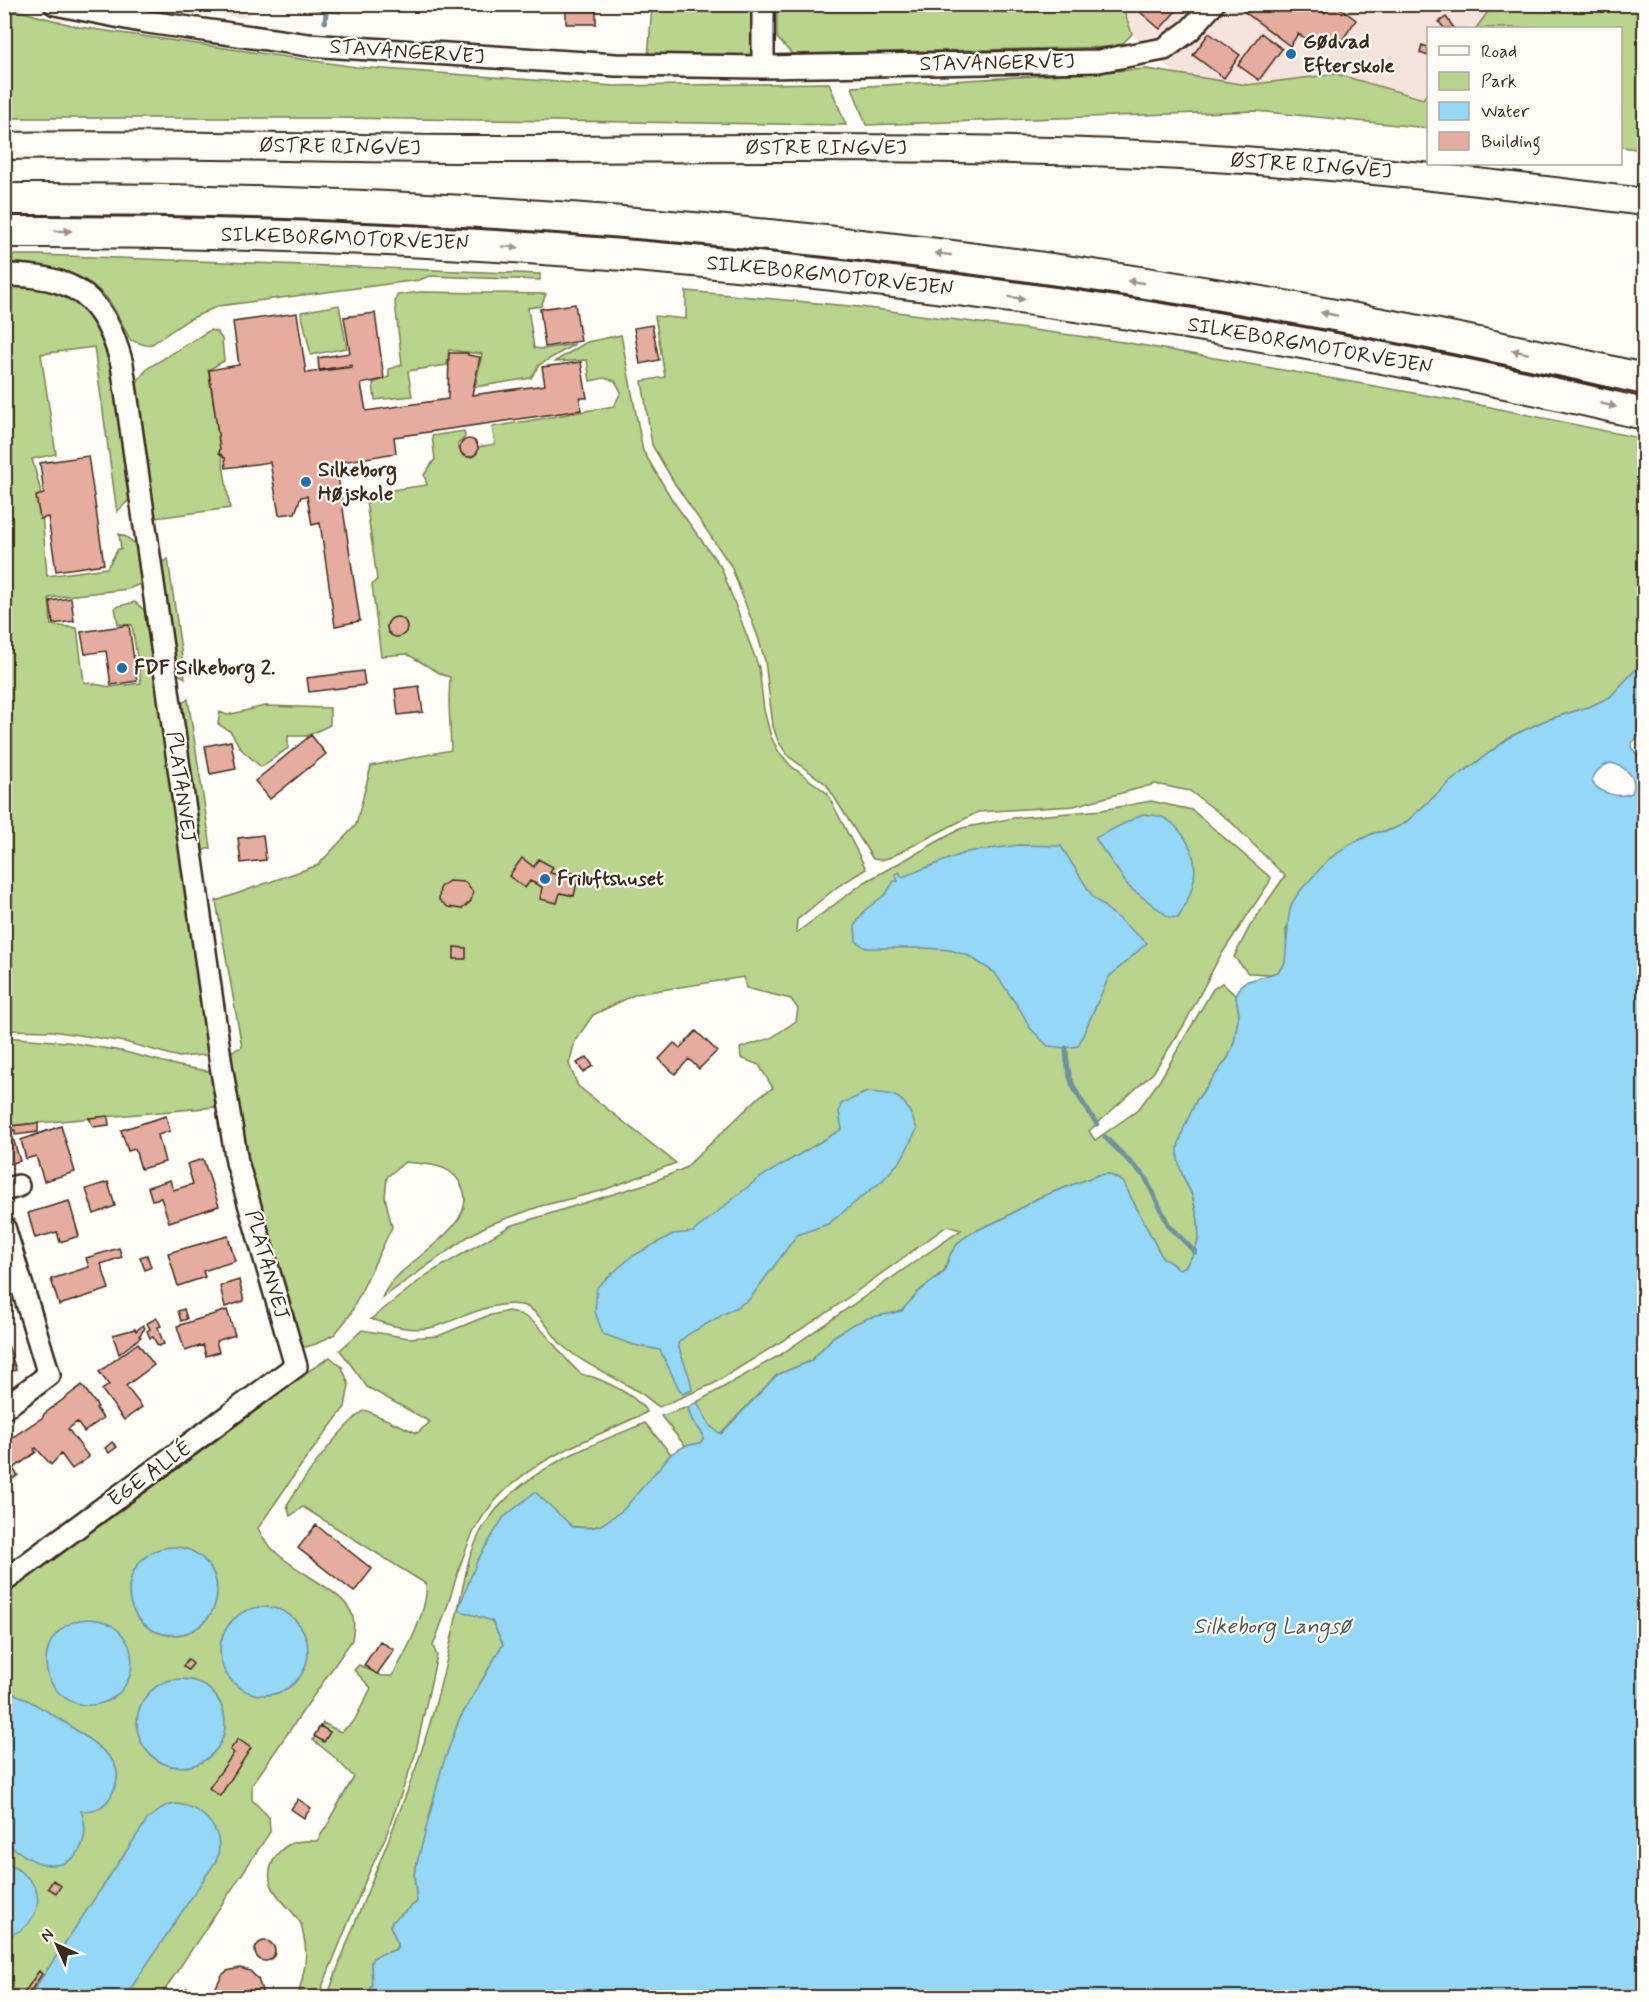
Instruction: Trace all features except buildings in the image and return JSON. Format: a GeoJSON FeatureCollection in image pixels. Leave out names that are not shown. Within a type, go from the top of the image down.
{"type":"FeatureCollection","features":[{"type":"Feature","properties":{"kind":"highway","name":"SILKEBORGMOTORVEJEN"},"geometry":{"type":"LineString","coordinates":[[4,199],[103,198],[353,204],[635,223],[844,242],[954,255],[1191,291],[1361,320],[1644,379]]}},
{"type":"Feature","properties":{"kind":"highway","name":"SILKEBORGMOTORVEJEN"},"geometry":{"type":"LineString","coordinates":[[4,232],[229,234],[463,243],[712,262],[831,274],[1173,321],[1433,368],[1571,396],[1644,414]]}},
{"type":"Feature","properties":{"kind":"main road","name":"ØSTRE RINGVEJ"},"geometry":{"type":"LineString","coordinates":[[4,146],[104,144],[470,149],[902,148],[1122,153],[1428,175],[1644,202]]}},
{"type":"Feature","properties":{"kind":"street","name":"STAVANGERVEJ"},"geometry":{"type":"LineString","coordinates":[[55,4],[141,21],[309,45],[616,65],[763,67],[1099,61],[1164,49],[1190,30],[1213,4]]}},
{"type":"Feature","properties":{"kind":"street"},"geometry":{"type":"LineString","coordinates":[[763,4],[763,67]]}},
{"type":"Feature","properties":{"kind":"street","name":"PLATANVEJ"},"geometry":{"type":"LineString","coordinates":[[4,275],[51,279],[74,288],[90,299],[102,312],[116,340],[122,364],[237,1162],[296,1366]]}},
{"type":"Feature","properties":{"kind":"street"},"geometry":{"type":"LineString","coordinates":[[4,1227],[49,1375],[4,1408]]}},
{"type":"Feature","properties":{"kind":"street","name":"EGE ALLÉ"},"geometry":{"type":"LineString","coordinates":[[4,1581],[296,1366]]}},
{"type":"Feature","properties":{"kind":"shaded area"},"geometry":{"type":"Polygon","coordinates":[[[175,5],[263,5],[241,18],[175,5]]]}},
{"type":"Feature","properties":{"kind":"shaded area","name":"Gødvad Efterskole"},"geometry":{"type":"Polygon","coordinates":[[[1122,5],[1493,5],[1477,27],[1427,27],[1427,94],[1424,99],[1336,74],[1247,85],[1175,74],[1132,34],[1122,5]]]}},
{"type":"Feature","properties":{"kind":"green space"},"geometry":{"type":"Polygon","coordinates":[[[777,4],[1122,5],[1132,34],[1119,47],[792,54],[777,38],[777,4]]]}},
{"type":"Feature","properties":{"kind":"green space"},"geometry":{"type":"Polygon","coordinates":[[[282,5],[342,5],[340,13],[282,5]]]}},
{"type":"Feature","properties":{"kind":"green space"},"geometry":{"type":"Polygon","coordinates":[[[652,5],[755,5],[756,58],[648,59],[652,5]]]}},
{"type":"Feature","properties":{"kind":"green space"},"geometry":{"type":"Polygon","coordinates":[[[1493,5],[1644,5],[1644,150],[1622,147],[1622,27],[1477,27],[1493,5]]]}},
{"type":"Feature","properties":{"kind":"green space"},"geometry":{"type":"Polygon","coordinates":[[[4,7],[79,27],[356,67],[614,86],[829,83],[846,125],[339,118],[5,118],[4,7]]]}},
{"type":"Feature","properties":{"kind":"green space"},"geometry":{"type":"Polygon","coordinates":[[[1147,69],[1247,85],[1336,74],[1423,99],[1427,93],[1427,128],[1256,111],[866,125],[852,87],[1147,69]]]}},
{"type":"Feature","properties":{"kind":"green space"},"geometry":{"type":"Polygon","coordinates":[[[4,255],[540,274],[540,280],[430,276],[419,280],[218,306],[188,320],[152,344],[145,345],[130,340],[109,300],[83,278],[58,269],[5,265],[4,255]]]}},
{"type":"Feature","properties":{"kind":"green space"},"geometry":{"type":"Polygon","coordinates":[[[5,285],[44,288],[67,296],[92,319],[107,349],[115,383],[131,498],[117,512],[94,347],[41,354],[56,454],[32,459],[40,488],[47,576],[107,568],[118,549],[121,549],[119,534],[137,547],[141,560],[143,583],[128,589],[49,598],[51,625],[77,628],[84,682],[110,687],[141,683],[132,625],[118,624],[115,607],[135,602],[144,610],[215,1054],[179,1057],[125,1042],[52,1031],[5,1030],[5,285]]]}},
{"type":"Feature","properties":{"kind":"green space"},"geometry":{"type":"Polygon","coordinates":[[[686,291],[860,307],[1123,342],[1471,403],[1644,439],[1644,661],[1610,697],[1591,706],[1544,721],[1512,736],[1450,782],[1404,824],[1391,830],[1374,833],[1351,844],[1328,860],[1286,930],[1285,963],[1278,972],[1271,974],[1248,973],[1234,957],[1250,926],[1285,876],[1231,822],[1190,791],[1155,784],[1074,806],[978,812],[891,857],[882,860],[873,859],[826,784],[788,756],[778,741],[773,726],[765,661],[731,566],[675,484],[652,445],[642,381],[665,377],[655,316],[686,319],[686,291]]]}},
{"type":"Feature","properties":{"kind":"green space"},"geometry":{"type":"Polygon","coordinates":[[[421,292],[546,294],[541,306],[528,308],[534,348],[543,349],[575,344],[539,365],[531,378],[475,387],[482,354],[449,350],[447,365],[408,371],[412,396],[375,400],[373,383],[389,377],[389,369],[402,365],[395,302],[397,295],[421,292]]]}},
{"type":"Feature","properties":{"kind":"green space"},"geometry":{"type":"Polygon","coordinates":[[[339,305],[347,348],[311,355],[301,312],[339,305]]]}},
{"type":"Feature","properties":{"kind":"green space"},"geometry":{"type":"Polygon","coordinates":[[[210,330],[217,332],[222,339],[224,361],[208,370],[230,508],[155,518],[135,394],[138,380],[148,368],[210,330]]]}},
{"type":"Feature","properties":{"kind":"green space"},"geometry":{"type":"Polygon","coordinates":[[[621,335],[643,451],[673,501],[721,567],[759,668],[764,710],[771,737],[779,752],[791,766],[827,793],[866,869],[837,887],[797,920],[796,933],[865,882],[962,828],[1014,818],[1102,810],[1151,801],[1192,810],[1271,878],[1219,958],[1184,1025],[1153,1073],[1089,1131],[1095,1140],[1138,1110],[1160,1080],[1213,989],[1222,983],[1236,996],[1239,1014],[1234,1043],[1228,1058],[1196,1101],[1182,1174],[1192,1195],[1198,1219],[1199,1237],[1195,1252],[1185,1267],[1179,1269],[1162,1257],[1123,1182],[1109,1174],[1098,1175],[1038,1198],[1004,1218],[971,1233],[959,1242],[951,1253],[944,1271],[917,1293],[902,1311],[852,1325],[833,1337],[811,1361],[777,1375],[720,1434],[710,1426],[697,1402],[780,1355],[961,1230],[947,1226],[824,1315],[713,1384],[659,1407],[640,1393],[572,1353],[558,1341],[539,1316],[521,1305],[499,1305],[445,1324],[418,1329],[371,1319],[428,1274],[510,1226],[652,1182],[685,1168],[760,1096],[773,1088],[759,1065],[741,1058],[740,1048],[771,1038],[796,1021],[798,1009],[791,999],[746,988],[744,977],[636,994],[593,1015],[575,1041],[569,1064],[578,1086],[676,1163],[601,1191],[541,1206],[488,1225],[382,1298],[402,1272],[448,1232],[459,1219],[465,1204],[463,1189],[453,1174],[432,1165],[405,1162],[387,1177],[385,1197],[392,1227],[350,1315],[335,1334],[306,1347],[300,1345],[271,1259],[251,1170],[237,1121],[228,1057],[232,1051],[242,1047],[216,901],[318,865],[356,825],[371,766],[451,750],[450,677],[407,654],[381,656],[372,585],[377,579],[365,494],[427,485],[424,475],[435,459],[432,436],[464,431],[465,437],[457,445],[463,456],[472,457],[477,453],[478,447],[495,444],[492,427],[614,406],[621,392],[615,381],[604,378],[590,381],[587,360],[554,362],[587,342],[621,335]]]}},
{"type":"Feature","properties":{"kind":"green space"},"geometry":{"type":"Polygon","coordinates":[[[168,559],[185,678],[174,672],[160,568],[168,559]]]}},
{"type":"Feature","properties":{"kind":"green space"},"geometry":{"type":"Polygon","coordinates":[[[188,699],[211,848],[200,851],[178,706],[188,699]]]}},
{"type":"Feature","properties":{"kind":"green space"},"geometry":{"type":"Polygon","coordinates":[[[265,706],[330,708],[330,725],[307,736],[288,736],[288,748],[261,767],[241,749],[231,732],[218,724],[220,712],[227,715],[265,706]]]}},
{"type":"Feature","properties":{"kind":"green space"},"geometry":{"type":"Polygon","coordinates":[[[4,1037],[67,1042],[121,1051],[213,1072],[215,1107],[5,1126],[4,1037]]]}},
{"type":"Feature","properties":{"kind":"green space"},"geometry":{"type":"Polygon","coordinates":[[[508,1311],[520,1314],[539,1327],[580,1373],[623,1391],[647,1412],[551,1457],[529,1471],[508,1487],[490,1506],[475,1529],[464,1554],[433,1646],[437,1655],[415,1755],[386,1836],[318,1997],[298,1997],[305,1960],[302,1927],[296,1916],[276,1894],[270,1877],[271,1867],[276,1856],[289,1844],[299,1841],[317,1841],[330,1821],[354,1777],[313,1740],[323,1723],[341,1732],[354,1721],[371,1688],[354,1670],[359,1665],[382,1676],[392,1676],[420,1619],[426,1584],[303,1507],[290,1516],[287,1505],[334,1441],[365,1410],[417,1433],[430,1422],[367,1387],[340,1350],[362,1330],[409,1338],[438,1336],[487,1316],[508,1311]]]}},
{"type":"Feature","properties":{"kind":"green space"},"geometry":{"type":"Polygon","coordinates":[[[330,1357],[342,1367],[349,1385],[345,1407],[258,1528],[266,1542],[278,1554],[348,1606],[354,1623],[352,1640],[252,1785],[252,1800],[269,1817],[270,1832],[160,1997],[5,1997],[4,1596],[217,1440],[293,1381],[330,1357]]]}},
{"type":"Feature","properties":{"kind":"green space"},"geometry":{"type":"Polygon","coordinates":[[[688,1407],[692,1420],[703,1434],[704,1439],[700,1443],[685,1446],[661,1416],[688,1407]]]}},
{"type":"Feature","properties":{"kind":"green space"},"geometry":{"type":"Polygon","coordinates":[[[645,1423],[671,1454],[630,1504],[611,1520],[595,1527],[573,1527],[492,1621],[503,1644],[459,1720],[414,1875],[417,1902],[392,1922],[390,1926],[397,1944],[396,1948],[371,1962],[372,1984],[366,1997],[327,1998],[350,1934],[401,1809],[423,1746],[443,1676],[469,1559],[482,1529],[514,1491],[534,1477],[577,1452],[645,1423]]]}},
{"type":"Feature","properties":{"kind":"water","name":"Silkeborg Langsø"},"geometry":{"type":"Polygon","coordinates":[[[1644,661],[1644,730],[1631,747],[1644,762],[1644,1997],[366,1997],[372,1984],[371,1962],[373,1958],[395,1950],[397,1947],[390,1926],[392,1922],[417,1902],[414,1875],[442,1767],[459,1720],[503,1644],[492,1621],[458,1610],[477,1561],[503,1518],[535,1492],[573,1527],[591,1528],[601,1525],[623,1510],[672,1453],[685,1446],[700,1443],[703,1439],[703,1434],[692,1420],[688,1407],[697,1402],[710,1426],[721,1434],[777,1375],[811,1361],[833,1337],[852,1325],[868,1318],[902,1311],[917,1293],[944,1272],[951,1253],[959,1242],[971,1233],[1004,1218],[1038,1198],[1098,1175],[1109,1174],[1123,1182],[1162,1257],[1179,1269],[1185,1267],[1195,1252],[1199,1237],[1198,1219],[1192,1195],[1178,1160],[1178,1147],[1183,1130],[1196,1101],[1228,1058],[1234,1043],[1239,1014],[1236,996],[1240,986],[1245,982],[1278,972],[1285,963],[1289,914],[1292,903],[1300,891],[1328,860],[1351,844],[1374,833],[1391,830],[1404,824],[1450,782],[1512,736],[1544,721],[1591,706],[1610,697],[1644,661]],[[1611,763],[1601,768],[1592,782],[1599,789],[1610,794],[1632,793],[1634,782],[1632,778],[1626,770],[1611,763]]]}},
{"type":"Feature","properties":{"kind":"water"},"geometry":{"type":"Polygon","coordinates":[[[1143,814],[1162,817],[1171,822],[1183,835],[1193,856],[1195,866],[1192,887],[1178,918],[1169,917],[1129,887],[1095,838],[1143,814]]]}},
{"type":"Feature","properties":{"kind":"water"},"geometry":{"type":"Polygon","coordinates":[[[1019,845],[1061,846],[1093,897],[1147,943],[1109,977],[1078,1046],[1066,1048],[1048,1046],[1030,1028],[995,973],[969,956],[950,950],[925,948],[866,948],[856,941],[855,925],[865,910],[886,894],[894,881],[898,881],[895,874],[899,872],[902,877],[967,852],[1019,845]]]}},
{"type":"Feature","properties":{"kind":"water"},"geometry":{"type":"Polygon","coordinates":[[[867,1092],[894,1096],[904,1103],[908,1110],[917,1129],[901,1160],[883,1180],[828,1224],[797,1235],[749,1300],[687,1335],[678,1343],[692,1390],[683,1394],[679,1389],[660,1350],[634,1345],[603,1334],[595,1312],[597,1287],[631,1257],[673,1234],[693,1232],[756,1180],[842,1129],[839,1112],[841,1104],[867,1092]]]}},
{"type":"Feature","properties":{"kind":"water"},"geometry":{"type":"Polygon","coordinates":[[[173,1547],[190,1551],[204,1560],[213,1574],[217,1591],[213,1608],[204,1622],[190,1631],[173,1635],[156,1631],[142,1622],[133,1608],[129,1591],[133,1574],[142,1560],[156,1551],[173,1547]]]}},
{"type":"Feature","properties":{"kind":"water"},"geometry":{"type":"Polygon","coordinates":[[[264,1607],[281,1610],[295,1620],[305,1634],[308,1651],[305,1668],[295,1682],[281,1692],[264,1695],[247,1692],[233,1682],[223,1668],[220,1651],[223,1634],[233,1620],[247,1610],[264,1607]]]}},
{"type":"Feature","properties":{"kind":"water"},"geometry":{"type":"Polygon","coordinates":[[[81,1619],[97,1619],[120,1631],[129,1645],[132,1662],[129,1679],[120,1693],[97,1705],[81,1705],[65,1698],[53,1686],[46,1670],[46,1654],[53,1638],[65,1626],[81,1619]]]}},
{"type":"Feature","properties":{"kind":"water"},"geometry":{"type":"Polygon","coordinates":[[[181,1679],[198,1683],[212,1692],[221,1706],[225,1723],[221,1740],[212,1754],[198,1763],[181,1767],[164,1763],[150,1754],[141,1740],[137,1723],[141,1706],[150,1692],[164,1683],[181,1679]]]}},
{"type":"Feature","properties":{"kind":"water"},"geometry":{"type":"Polygon","coordinates":[[[5,1690],[30,1701],[82,1734],[115,1765],[116,1785],[111,1796],[105,1804],[98,1808],[81,1811],[85,1830],[81,1847],[76,1855],[61,1864],[50,1865],[38,1862],[5,1842],[5,1690]]]}},
{"type":"Feature","properties":{"kind":"water"},"geometry":{"type":"Polygon","coordinates":[[[177,1804],[196,1810],[211,1823],[216,1831],[219,1851],[216,1861],[125,1997],[29,1997],[147,1820],[165,1806],[177,1804]]]}},
{"type":"Feature","properties":{"kind":"water"},"geometry":{"type":"Polygon","coordinates":[[[4,1861],[31,1881],[37,1898],[37,1906],[31,1920],[19,1931],[5,1935],[4,1861]]]}},
{"type":"Feature","properties":{"kind":"waterway"},"geometry":{"type":"LineString","coordinates":[[325,22],[327,4]]}},
{"type":"Feature","properties":{"kind":"waterway"},"geometry":{"type":"LineString","coordinates":[[1066,1048],[1068,1071],[1074,1089],[1097,1124]]}},
{"type":"Feature","properties":{"kind":"waterway"},"geometry":{"type":"LineString","coordinates":[[1105,1137],[1145,1177],[1169,1226],[1195,1252]]}},
{"type":"Feature","properties":{"kind":"place","name":"Gødvad Efterskole"},"geometry":{"type":"Point","coordinates":[1291,54]}},
{"type":"Feature","properties":{"kind":"place","name":"Silkeborg Højskole"},"geometry":{"type":"Point","coordinates":[306,482]}},
{"type":"Feature","properties":{"kind":"place","name":"FDF Silkeborg 2."},"geometry":{"type":"Point","coordinates":[122,668]}},
{"type":"Feature","properties":{"kind":"place","name":"Friluftshuset"},"geometry":{"type":"Point","coordinates":[545,879]}}]}
